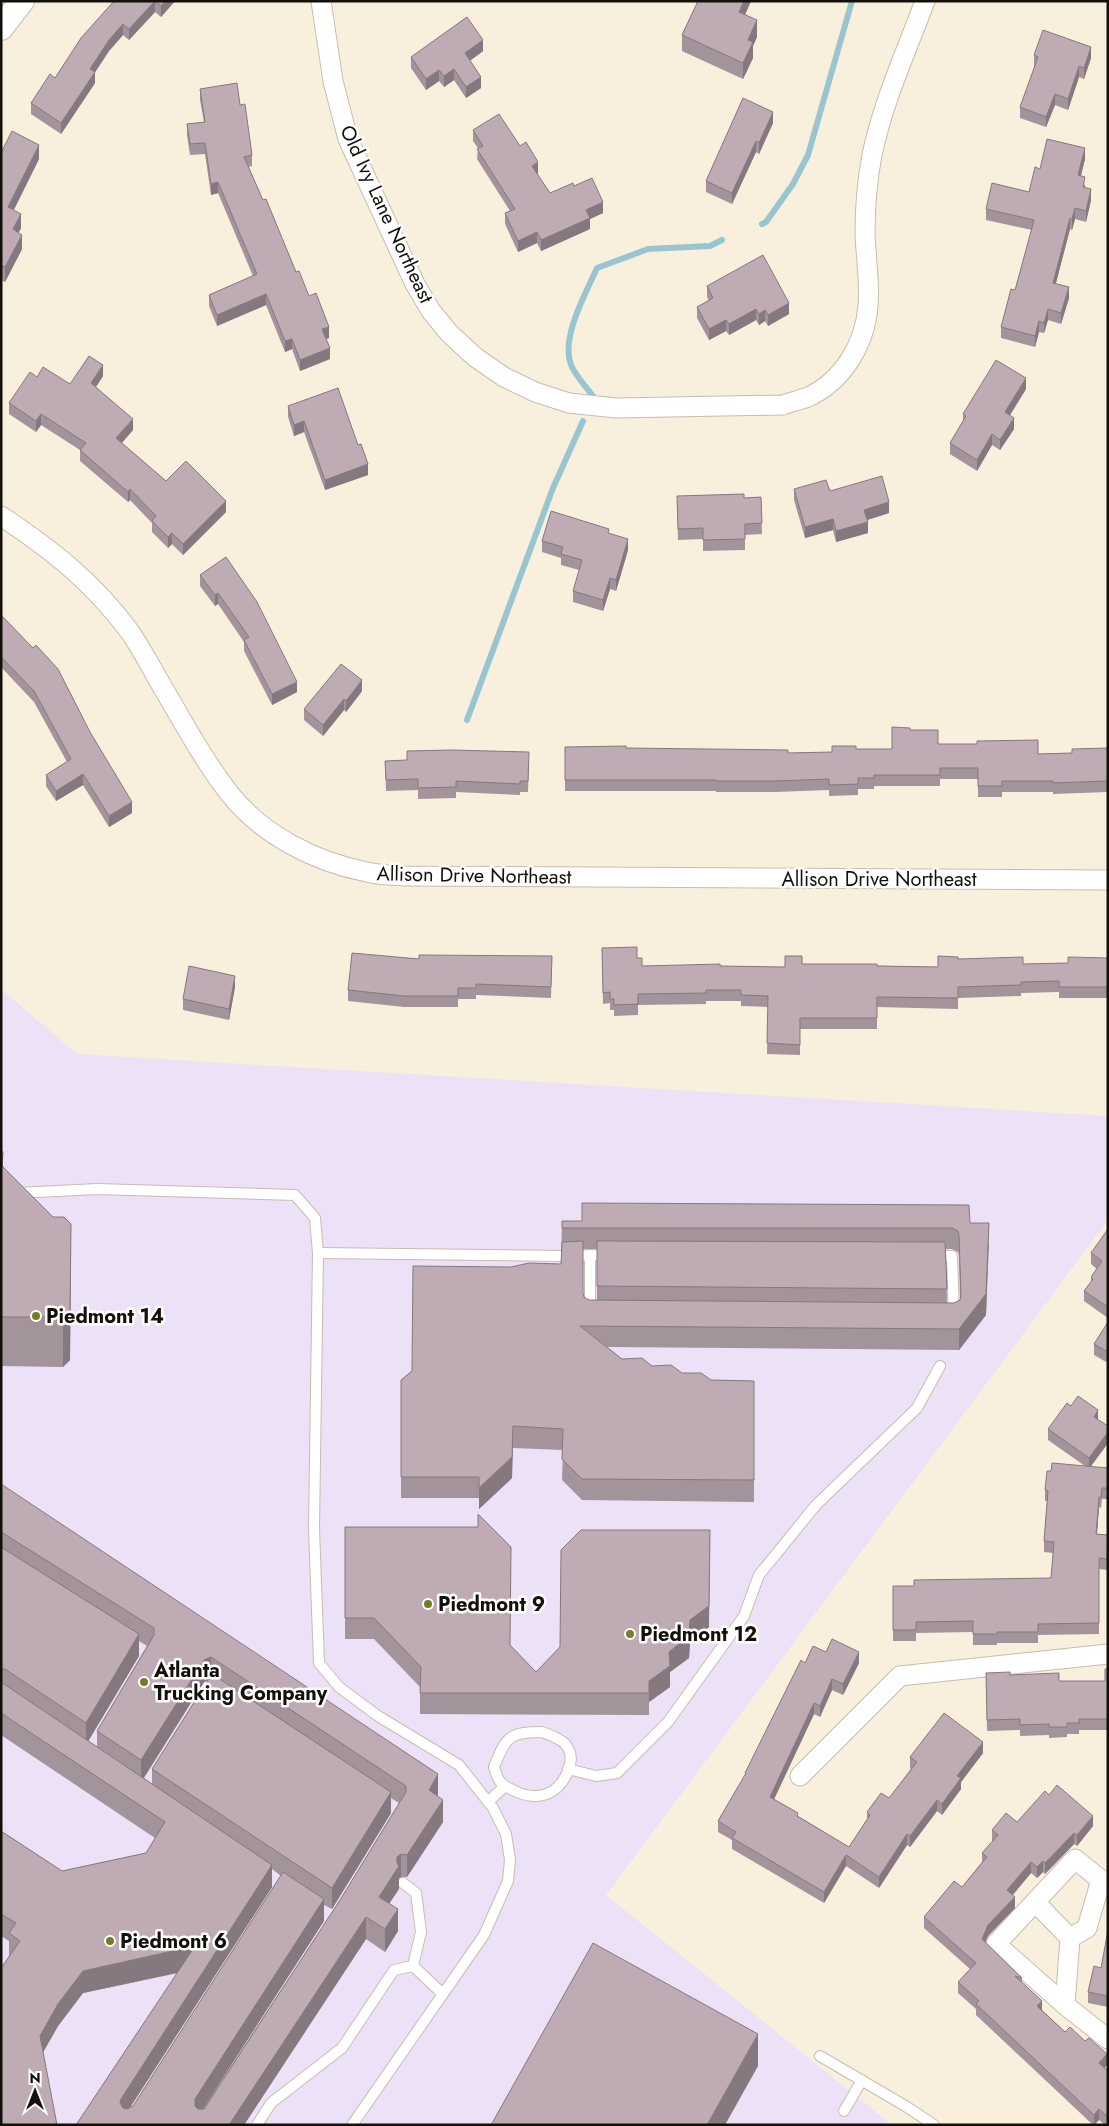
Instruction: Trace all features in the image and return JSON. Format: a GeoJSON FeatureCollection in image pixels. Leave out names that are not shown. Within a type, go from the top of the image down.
{"type":"FeatureCollection","features":[{"type":"Feature","properties":{"kind":"street"},"geometry":{"type":"LineString","coordinates":[[1,28],[22,1]]}},
{"type":"Feature","properties":{"kind":"street","name":"Old Ivy Lane Northeast"},"geometry":{"type":"LineString","coordinates":[[322,1],[333,81],[348,140],[415,284],[432,311],[449,333],[474,357],[504,377],[536,392],[569,402],[616,408],[783,405],[809,397],[831,382],[850,362],[862,338],[868,307],[865,232],[866,195],[872,156],[880,120],[924,1]]}},
{"type":"Feature","properties":{"kind":"street","name":"Allison Drive Northeast"},"geometry":{"type":"LineString","coordinates":[[1,516],[39,541],[76,571],[105,600],[131,633],[208,764],[230,794],[253,818],[276,835],[301,850],[328,862],[368,872],[404,876],[1108,880]]}},
{"type":"Feature","properties":{"kind":"street"},"geometry":{"type":"LineString","coordinates":[[800,1776],[900,1676],[1108,1654]]}},
{"type":"Feature","properties":{"kind":"street"},"geometry":{"type":"LineString","coordinates":[[1070,1938],[1087,1928],[1101,1880],[1075,1859],[996,1944],[1108,2040]]}},
{"type":"Feature","properties":{"kind":"street"},"geometry":{"type":"LineString","coordinates":[[1035,1902],[1070,1938],[1065,2005]]}},
{"type":"Feature","properties":{"kind":"lane"},"geometry":{"type":"LineString","coordinates":[[17,1193],[97,1189],[295,1195],[315,1218],[318,1253],[314,1529],[319,1663],[339,1687],[378,1716],[459,1765],[488,1802],[506,1834],[510,1860],[508,1881],[484,1935],[352,2125]]}},
{"type":"Feature","properties":{"kind":"lane"},"geometry":{"type":"LineString","coordinates":[[318,1253],[620,1255]]}},
{"type":"Feature","properties":{"kind":"lane"},"geometry":{"type":"LineString","coordinates":[[590,1255],[590,1314],[600,1314]]}},
{"type":"Feature","properties":{"kind":"lane"},"geometry":{"type":"LineString","coordinates":[[923,1256],[952,1256],[954,1317],[944,1317]]}},
{"type":"Feature","properties":{"kind":"lane"},"geometry":{"type":"LineString","coordinates":[[568,1769],[596,1776],[617,1773],[668,1722],[744,1616],[760,1575],[816,1505],[917,1408],[940,1366]]}},
{"type":"Feature","properties":{"kind":"lane"},"geometry":{"type":"LineString","coordinates":[[542,1732],[556,1737],[567,1745],[571,1760],[568,1769],[559,1785],[548,1793],[536,1796],[524,1795],[504,1787],[497,1778],[494,1767],[508,1739],[518,1733],[542,1732]]}},
{"type":"Feature","properties":{"kind":"lane"},"geometry":{"type":"LineString","coordinates":[[488,1802],[504,1787]]}},
{"type":"Feature","properties":{"kind":"lane"},"geometry":{"type":"LineString","coordinates":[[403,1883],[416,1893],[420,1932],[413,1966]]}},
{"type":"Feature","properties":{"kind":"lane"},"geometry":{"type":"LineString","coordinates":[[413,1966],[443,1994]]}},
{"type":"Feature","properties":{"kind":"lane"},"geometry":{"type":"LineString","coordinates":[[256,2125],[271,2103],[342,2048],[394,1970],[413,1966]]}},
{"type":"Feature","properties":{"kind":"lane"},"geometry":{"type":"LineString","coordinates":[[820,2056],[934,2125]]}},
{"type":"Feature","properties":{"kind":"lane"},"geometry":{"type":"LineString","coordinates":[[844,2111],[862,2080]]}},
{"type":"Feature","properties":{"kind":"shaded area"},"geometry":{"type":"Polygon","coordinates":[[[1,989],[77,1054],[1108,1116],[1108,1220],[606,1895],[892,2125],[1,2125],[1,989]]]}},
{"type":"Feature","properties":{"kind":"building"},"geometry":{"type":"Polygon","coordinates":[[[114,1],[155,1],[129,29],[123,24],[109,40],[90,69],[95,72],[61,123],[31,103],[50,74],[55,78],[81,38],[114,1]]]}},
{"type":"Feature","properties":{"kind":"building"},"geometry":{"type":"Polygon","coordinates":[[[156,1],[165,1],[161,6],[156,1]]]}},
{"type":"Feature","properties":{"kind":"building"},"geometry":{"type":"Polygon","coordinates":[[[698,1],[744,1],[739,12],[757,20],[748,40],[753,42],[743,63],[682,35],[698,1]]]}},
{"type":"Feature","properties":{"kind":"building"},"geometry":{"type":"Polygon","coordinates":[[[467,17],[483,40],[465,53],[481,77],[466,87],[454,69],[444,76],[439,70],[426,79],[411,57],[467,17]]]}},
{"type":"Feature","properties":{"kind":"building"},"geometry":{"type":"Polygon","coordinates":[[[1043,30],[1091,47],[1084,68],[1079,66],[1068,99],[1055,94],[1046,117],[1020,107],[1038,57],[1034,55],[1043,30]]]}},
{"type":"Feature","properties":{"kind":"building"},"geometry":{"type":"Polygon","coordinates":[[[237,83],[240,105],[245,104],[252,155],[244,157],[263,200],[266,199],[296,272],[299,271],[309,296],[316,293],[329,327],[322,329],[330,348],[300,360],[292,339],[285,341],[266,294],[217,315],[209,295],[257,274],[218,182],[211,184],[205,143],[190,144],[187,124],[205,122],[200,89],[237,83]]]}},
{"type":"Feature","properties":{"kind":"building"},"geometry":{"type":"Polygon","coordinates":[[[743,98],[773,112],[759,143],[756,141],[732,193],[706,181],[743,98]]]}},
{"type":"Feature","properties":{"kind":"building"},"geometry":{"type":"Polygon","coordinates":[[[499,114],[520,146],[526,142],[538,162],[532,166],[550,193],[573,183],[574,186],[592,178],[603,202],[586,210],[590,218],[541,240],[537,232],[518,241],[505,213],[515,209],[477,149],[483,146],[473,130],[499,114]]]}},
{"type":"Feature","properties":{"kind":"building"},"geometry":{"type":"Polygon","coordinates":[[[12,131],[39,145],[8,207],[21,214],[13,229],[22,235],[5,267],[1,265],[1,153],[12,131]]]}},
{"type":"Feature","properties":{"kind":"building"},"geometry":{"type":"Polygon","coordinates":[[[1047,139],[1085,148],[1078,175],[1085,177],[1083,187],[1091,189],[1086,211],[1075,208],[1072,219],[1070,218],[1053,283],[1069,287],[1061,313],[1048,309],[1044,323],[1039,321],[1035,336],[1001,327],[1011,289],[1015,290],[1034,220],[986,209],[992,183],[1029,192],[1035,167],[1040,169],[1047,139]]]}},
{"type":"Feature","properties":{"kind":"building"},"geometry":{"type":"Polygon","coordinates":[[[763,255],[789,303],[768,315],[765,310],[759,314],[756,309],[729,324],[726,320],[709,329],[697,307],[713,298],[707,286],[763,255]]]}},
{"type":"Feature","properties":{"kind":"building"},"geometry":{"type":"Polygon","coordinates":[[[89,356],[103,365],[91,383],[133,419],[116,438],[166,481],[186,461],[226,501],[183,544],[172,533],[168,537],[152,521],[156,516],[130,489],[128,492],[80,450],[86,443],[41,414],[36,421],[9,403],[30,372],[37,377],[43,367],[70,384],[89,356]]]}},
{"type":"Feature","properties":{"kind":"building"},"geometry":{"type":"Polygon","coordinates":[[[996,360],[1026,378],[1005,412],[1014,418],[1000,440],[992,434],[977,460],[950,443],[966,416],[963,414],[996,360]]]}},
{"type":"Feature","properties":{"kind":"building"},"geometry":{"type":"Polygon","coordinates":[[[338,388],[358,445],[361,444],[368,464],[325,480],[304,421],[294,425],[288,406],[338,388]]]}},
{"type":"Feature","properties":{"kind":"building"},"geometry":{"type":"Polygon","coordinates":[[[882,476],[889,502],[864,510],[868,522],[836,531],[833,519],[805,527],[794,489],[826,480],[830,491],[882,476]]]}},
{"type":"Feature","properties":{"kind":"building"},"geometry":{"type":"Polygon","coordinates":[[[744,494],[744,498],[761,497],[762,523],[745,524],[745,539],[703,540],[703,528],[678,529],[677,496],[744,494]]]}},
{"type":"Feature","properties":{"kind":"building"},"geometry":{"type":"Polygon","coordinates":[[[551,511],[609,529],[608,533],[628,539],[616,580],[610,578],[603,600],[573,591],[582,560],[561,554],[563,547],[542,541],[551,511]]]}},
{"type":"Feature","properties":{"kind":"building"},"geometry":{"type":"Polygon","coordinates":[[[226,557],[257,602],[297,682],[272,694],[244,640],[249,637],[218,593],[215,595],[200,575],[226,557]]]}},
{"type":"Feature","properties":{"kind":"building"},"geometry":{"type":"Polygon","coordinates":[[[1,615],[33,648],[36,645],[58,669],[90,732],[132,802],[109,816],[83,774],[56,791],[46,775],[71,759],[34,691],[1,657],[1,615]]]}},
{"type":"Feature","properties":{"kind":"building"},"geometry":{"type":"Polygon","coordinates":[[[341,664],[362,680],[346,701],[344,699],[323,725],[304,709],[341,664]]]}},
{"type":"Feature","properties":{"kind":"building"},"geometry":{"type":"Polygon","coordinates":[[[892,727],[910,728],[910,730],[938,730],[938,744],[977,744],[977,741],[1038,740],[1038,754],[1072,753],[1072,749],[1108,748],[1108,781],[1053,783],[1053,781],[1002,781],[1002,786],[978,786],[978,768],[940,768],[940,775],[874,775],[874,778],[858,778],[858,784],[829,785],[829,779],[775,781],[565,780],[565,747],[626,746],[626,748],[788,750],[788,753],[832,752],[832,746],[856,746],[856,749],[892,749],[892,727]]]}},
{"type":"Feature","properties":{"kind":"building"},"geometry":{"type":"Polygon","coordinates":[[[407,751],[529,752],[528,781],[520,781],[520,784],[456,781],[456,787],[418,788],[418,779],[386,780],[385,761],[407,760],[407,751]]]}},
{"type":"Feature","properties":{"kind":"building"},"geometry":{"type":"Polygon","coordinates":[[[637,947],[637,958],[642,958],[642,966],[720,964],[720,966],[785,967],[785,956],[802,956],[802,964],[877,964],[877,966],[938,967],[938,956],[958,957],[958,959],[1023,957],[1023,964],[1068,963],[1068,957],[1108,958],[1108,987],[1059,987],[1059,981],[1021,982],[1021,985],[958,987],[958,998],[877,997],[877,1018],[800,1018],[800,1045],[767,1043],[768,996],[741,995],[741,990],[706,990],[706,993],[638,994],[638,1004],[614,1005],[614,999],[610,999],[610,992],[603,993],[602,948],[637,947]]]}},
{"type":"Feature","properties":{"kind":"building"},"geometry":{"type":"Polygon","coordinates":[[[352,953],[419,959],[419,955],[552,956],[551,987],[476,984],[476,988],[458,988],[458,996],[404,996],[348,990],[352,953]]]}},
{"type":"Feature","properties":{"kind":"building"},"geometry":{"type":"Polygon","coordinates":[[[189,966],[235,976],[229,1009],[183,999],[189,966]]]}},
{"type":"Feature","properties":{"kind":"building"},"geometry":{"type":"Polygon","coordinates":[[[1,1151],[3,1152],[2,1166],[53,1217],[64,1217],[71,1224],[70,1310],[63,1317],[1,1317],[1,1151]]]}},
{"type":"Feature","properties":{"kind":"building"},"geometry":{"type":"Polygon","coordinates":[[[582,1203],[969,1205],[970,1223],[989,1223],[986,1294],[959,1329],[580,1326],[622,1359],[642,1358],[652,1366],[671,1365],[682,1373],[701,1373],[711,1380],[754,1381],[754,1480],[582,1479],[562,1459],[563,1429],[513,1426],[512,1457],[479,1488],[479,1477],[401,1477],[401,1380],[412,1371],[413,1266],[511,1267],[529,1263],[561,1264],[562,1242],[583,1241],[583,1293],[584,1297],[589,1300],[954,1303],[960,1300],[959,1235],[958,1231],[952,1228],[562,1228],[562,1221],[582,1221],[582,1203]]]}},
{"type":"Feature","properties":{"kind":"building"},"geometry":{"type":"Polygon","coordinates":[[[1108,1229],[1108,1307],[1084,1291],[1093,1279],[1091,1277],[1102,1261],[1091,1253],[1108,1229]]]}},
{"type":"Feature","properties":{"kind":"building"},"geometry":{"type":"Polygon","coordinates":[[[597,1241],[945,1242],[947,1289],[597,1286],[597,1241]]]}},
{"type":"Feature","properties":{"kind":"building"},"geometry":{"type":"Polygon","coordinates":[[[1108,1322],[1108,1352],[1094,1344],[1108,1322]]]}},
{"type":"Feature","properties":{"kind":"building"},"geometry":{"type":"Polygon","coordinates":[[[1078,1396],[1098,1410],[1094,1417],[1108,1426],[1108,1432],[1089,1458],[1048,1429],[1067,1403],[1071,1406],[1078,1396]]]}},
{"type":"Feature","properties":{"kind":"building"},"geometry":{"type":"Polygon","coordinates":[[[1052,1463],[1108,1468],[1108,1488],[1102,1488],[1101,1497],[1099,1497],[1096,1534],[1108,1535],[1107,1559],[1099,1558],[1099,1623],[1038,1624],[1038,1632],[997,1632],[997,1634],[973,1634],[973,1621],[916,1622],[916,1630],[893,1630],[893,1586],[914,1586],[914,1580],[1051,1578],[1054,1542],[1044,1541],[1048,1491],[1045,1490],[1047,1471],[1051,1471],[1052,1463]]]}},
{"type":"Feature","properties":{"kind":"building"},"geometry":{"type":"Polygon","coordinates":[[[1,1484],[438,1774],[429,1790],[443,1800],[407,1855],[401,1854],[397,1857],[399,1866],[379,1897],[398,1909],[385,1929],[366,1917],[229,2125],[76,2125],[195,1946],[83,1971],[58,2004],[40,2036],[57,2125],[1,2125],[1,1968],[20,1941],[9,1933],[16,1923],[1,1914],[1,1831],[62,1871],[146,1853],[165,1822],[1,1713],[1,1682],[272,1865],[121,2099],[120,2103],[123,2108],[127,2109],[133,2106],[283,1872],[324,1899],[195,2099],[195,2106],[198,2109],[204,2109],[340,1900],[406,1792],[406,1786],[211,1657],[204,1660],[141,1760],[97,1731],[154,1635],[154,1628],[1,1532],[1,1484]]]}},
{"type":"Feature","properties":{"kind":"building"},"geometry":{"type":"Polygon","coordinates":[[[478,1514],[511,1547],[510,1645],[536,1672],[560,1647],[561,1550],[581,1530],[710,1530],[709,1606],[690,1620],[689,1636],[669,1652],[670,1666],[649,1681],[649,1693],[420,1693],[421,1667],[374,1618],[345,1618],[345,1527],[478,1527],[478,1514]]]}},
{"type":"Feature","properties":{"kind":"building"},"geometry":{"type":"Polygon","coordinates":[[[1,1547],[139,1634],[86,1723],[5,1669],[1,1669],[1,1547]]]}},
{"type":"Feature","properties":{"kind":"building"},"geometry":{"type":"Polygon","coordinates":[[[832,1639],[859,1652],[843,1684],[832,1679],[820,1706],[814,1703],[770,1797],[798,1813],[797,1816],[849,1847],[870,1815],[867,1812],[881,1793],[889,1798],[917,1762],[910,1757],[944,1713],[983,1742],[957,1776],[961,1778],[942,1804],[937,1800],[910,1836],[907,1834],[879,1877],[846,1855],[824,1892],[732,1838],[736,1832],[718,1821],[746,1773],[801,1660],[805,1663],[813,1646],[826,1652],[832,1639]]]}},
{"type":"Feature","properties":{"kind":"building"},"geometry":{"type":"Polygon","coordinates":[[[1105,1669],[1108,1669],[1108,1719],[1079,1719],[1079,1723],[1067,1723],[1067,1727],[1049,1727],[1049,1724],[1020,1725],[1020,1719],[987,1720],[986,1673],[1010,1672],[1010,1675],[1059,1673],[1059,1681],[1105,1681],[1105,1669]]]}},
{"type":"Feature","properties":{"kind":"building"},"geometry":{"type":"Polygon","coordinates":[[[212,1674],[391,1792],[332,1888],[152,1769],[212,1674]]]}},
{"type":"Feature","properties":{"kind":"building"},"geometry":{"type":"Polygon","coordinates":[[[1057,1785],[1093,1816],[1077,1835],[1074,1833],[1045,1863],[1043,1861],[1037,1867],[1031,1862],[1007,1890],[1015,1897],[988,1925],[982,1939],[1022,1978],[1015,1976],[1042,2001],[1037,2006],[1065,2032],[1070,2027],[1085,2041],[1089,2038],[1107,2054],[1099,2063],[1108,2071],[1108,2117],[1099,2109],[1094,2115],[976,2004],[979,2001],[958,1982],[976,1963],[924,1917],[954,1881],[962,1887],[987,1857],[982,1853],[998,1835],[992,1830],[1006,1813],[1017,1822],[1045,1791],[1049,1795],[1057,1785]]]}},
{"type":"Feature","properties":{"kind":"building"},"geometry":{"type":"Polygon","coordinates":[[[1108,1930],[1108,1996],[1088,1992],[1094,1966],[1101,1968],[1108,1930]]]}},
{"type":"Feature","properties":{"kind":"building"},"geometry":{"type":"Polygon","coordinates":[[[593,1943],[758,2034],[707,2125],[491,2125],[593,1943]]]}},
{"type":"Feature","properties":{"kind":"waterway"},"geometry":{"type":"LineString","coordinates":[[762,224],[766,222],[793,184],[808,155],[852,1]]}},
{"type":"Feature","properties":{"kind":"waterway"},"geometry":{"type":"LineString","coordinates":[[595,399],[572,367],[569,356],[569,344],[571,330],[597,268],[648,249],[710,246],[722,240]]}},
{"type":"Feature","properties":{"kind":"waterway"},"geometry":{"type":"LineString","coordinates":[[467,720],[553,488],[583,421]]}},
{"type":"Feature","properties":{"kind":"place","name":"Piedmont 14"},"geometry":{"type":"Point","coordinates":[36,1316]}},
{"type":"Feature","properties":{"kind":"place","name":"Piedmont 9"},"geometry":{"type":"Point","coordinates":[428,1604]}},
{"type":"Feature","properties":{"kind":"place","name":"Piedmont 12"},"geometry":{"type":"Point","coordinates":[630,1634]}},
{"type":"Feature","properties":{"kind":"place","name":"Atlanta Trucking Company"},"geometry":{"type":"Point","coordinates":[144,1682]}},
{"type":"Feature","properties":{"kind":"place","name":"Piedmont 6"},"geometry":{"type":"Point","coordinates":[110,1941]}}]}
